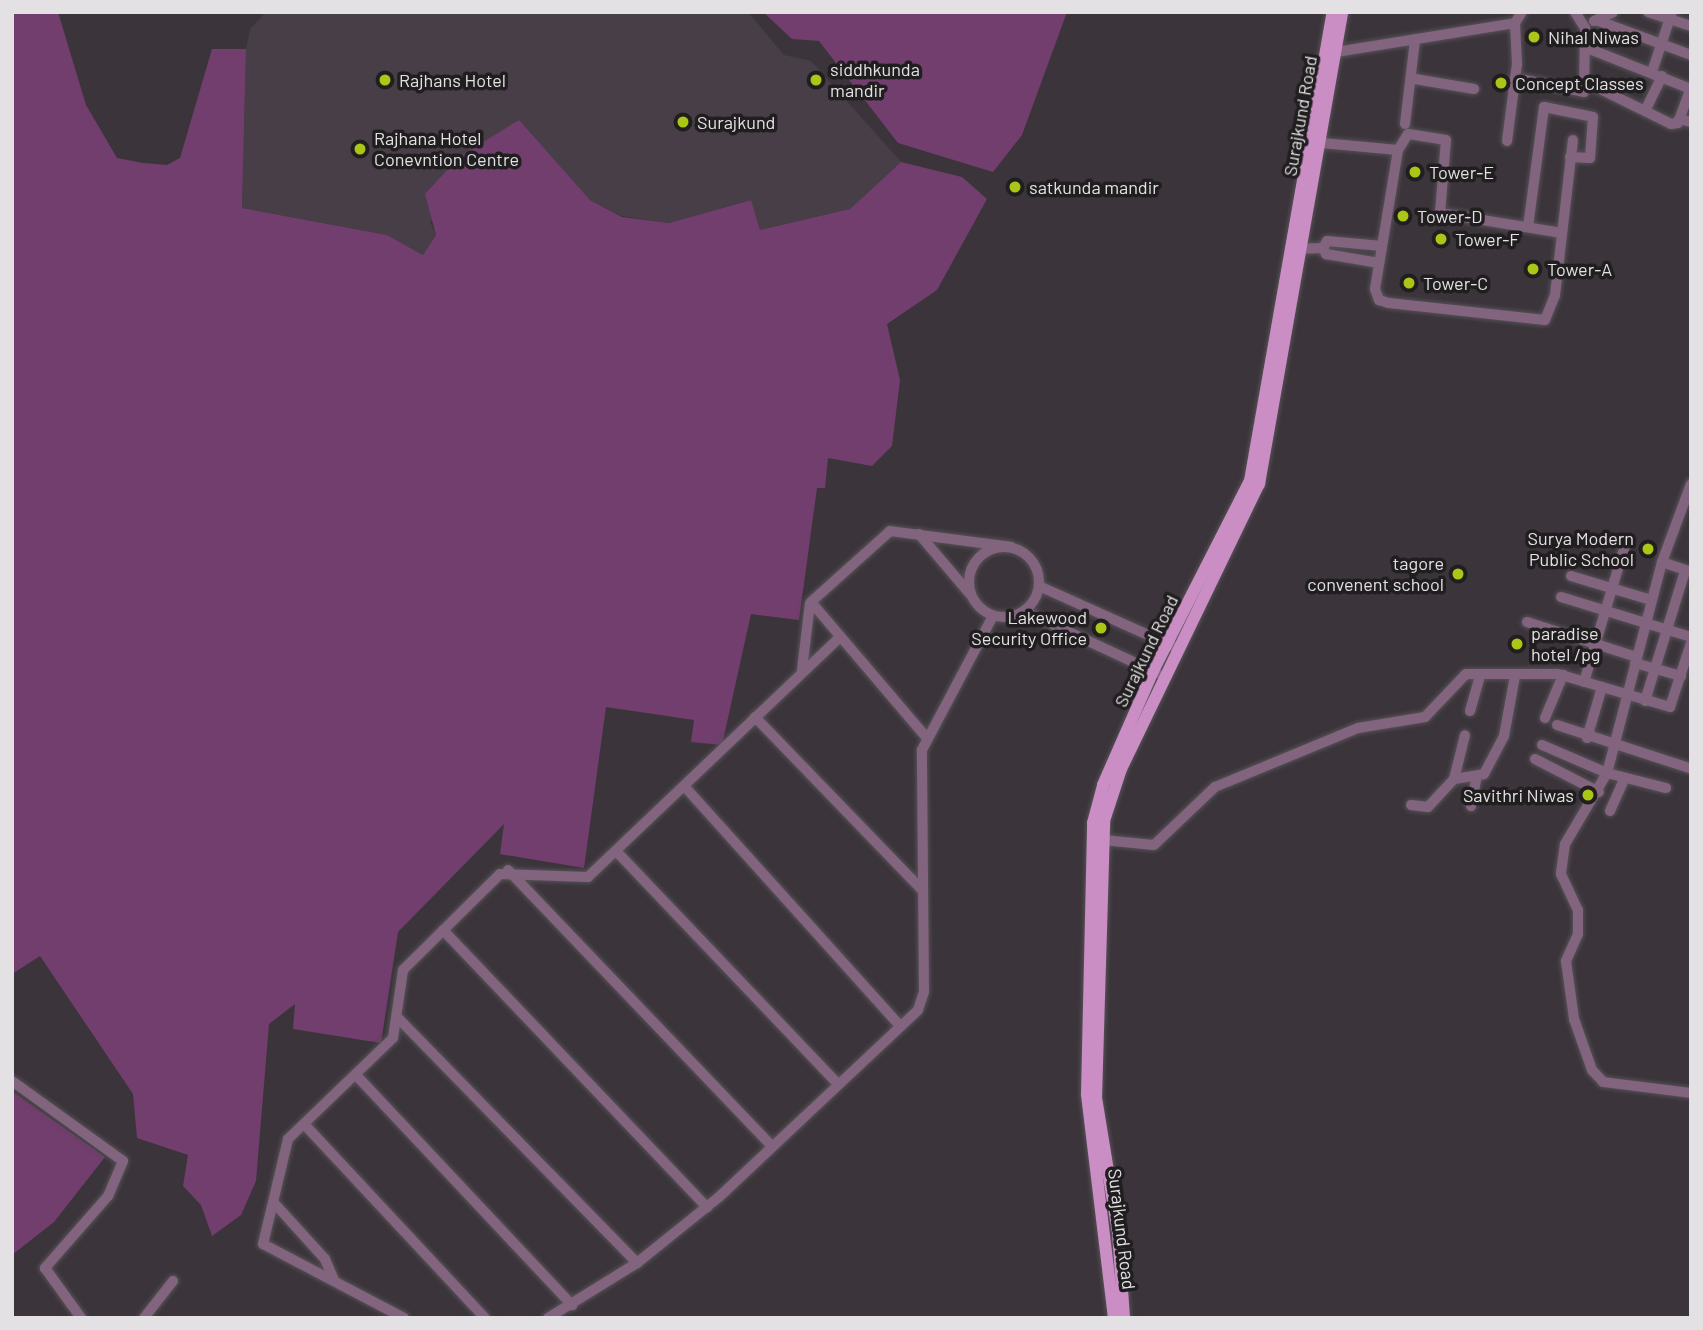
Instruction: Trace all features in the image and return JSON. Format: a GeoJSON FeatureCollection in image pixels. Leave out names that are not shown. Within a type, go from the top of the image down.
{"type":"FeatureCollection","features":[{"type":"Feature","properties":{"kind":"main road","name":"Surajkund Road"},"geometry":{"type":"LineString","coordinates":[[1333,12],[1334,53]]}},
{"type":"Feature","properties":{"kind":"main road","name":"Surajkund Road"},"geometry":{"type":"LineString","coordinates":[[1114,1318],[1087,1094],[1092,839],[1103,785],[1158,674],[1259,484],[1342,12]]}},
{"type":"Feature","properties":{"kind":"main road","name":"Surajkund Road"},"geometry":{"type":"LineString","coordinates":[[1299,250],[1322,143],[1321,126]]}},
{"type":"Feature","properties":{"kind":"main road","name":"Surajkund Road"},"geometry":{"type":"LineString","coordinates":[[1124,1318],[1117,1222],[1096,1098],[1102,840],[1115,781],[1158,674]]}},
{"type":"Feature","properties":{"kind":"street"},"geometry":{"type":"LineString","coordinates":[[1507,141],[1515,78],[1515,23],[1522,12]]}},
{"type":"Feature","properties":{"kind":"street"},"geometry":{"type":"LineString","coordinates":[[1515,78],[1581,93],[1586,82],[1587,48],[1584,26],[1574,12]]}},
{"type":"Feature","properties":{"kind":"street"},"geometry":{"type":"LineString","coordinates":[[1584,26],[1613,12]]}},
{"type":"Feature","properties":{"kind":"street"},"geometry":{"type":"LineString","coordinates":[[1648,12],[1671,16],[1691,26]]}},
{"type":"Feature","properties":{"kind":"street"},"geometry":{"type":"LineString","coordinates":[[1645,111],[1657,74],[1661,44],[1671,16]]}},
{"type":"Feature","properties":{"kind":"street"},"geometry":{"type":"LineString","coordinates":[[1596,20],[1691,55]]}},
{"type":"Feature","properties":{"kind":"street"},"geometry":{"type":"LineString","coordinates":[[1334,53],[1515,23]]}},
{"type":"Feature","properties":{"kind":"street"},"geometry":{"type":"LineString","coordinates":[[1405,124],[1415,79],[1415,40]]}},
{"type":"Feature","properties":{"kind":"street"},"geometry":{"type":"LineString","coordinates":[[1586,82],[1671,124],[1679,119],[1690,88],[1587,48]]}},
{"type":"Feature","properties":{"kind":"street"},"geometry":{"type":"LineString","coordinates":[[1415,79],[1474,89]]}},
{"type":"Feature","properties":{"kind":"street"},"geometry":{"type":"LineString","coordinates":[[1528,227],[1544,107],[1593,117],[1590,158],[1570,157]]}},
{"type":"Feature","properties":{"kind":"street"},"geometry":{"type":"LineString","coordinates":[[1679,119],[1691,122]]}},
{"type":"Feature","properties":{"kind":"street"},"geometry":{"type":"LineString","coordinates":[[1562,233],[1440,213],[1437,201],[1448,146],[1442,136],[1408,134],[1398,150],[1381,246],[1379,300],[1540,322],[1555,295],[1573,140]]}},
{"type":"Feature","properties":{"kind":"street"},"geometry":{"type":"LineString","coordinates":[[1322,143],[1398,150]]}},
{"type":"Feature","properties":{"kind":"street"},"geometry":{"type":"LineString","coordinates":[[1323,248],[1327,242],[1381,246]]}},
{"type":"Feature","properties":{"kind":"street"},"geometry":{"type":"LineString","coordinates":[[1299,250],[1323,248]]}},
{"type":"Feature","properties":{"kind":"street"},"geometry":{"type":"LineString","coordinates":[[1323,248],[1326,254],[1379,263]]}},
{"type":"Feature","properties":{"kind":"street"},"geometry":{"type":"LineString","coordinates":[[1691,484],[1662,562],[1607,773],[1561,862],[1579,919],[1566,961],[1580,1039],[1603,1082],[1691,1093]]}},
{"type":"Feature","properties":{"kind":"street"},"geometry":{"type":"LineString","coordinates":[[802,670],[811,602],[887,532],[919,534],[1011,548],[1032,561],[1039,586],[1024,611]]}},
{"type":"Feature","properties":{"kind":"street"},"geometry":{"type":"LineString","coordinates":[[919,534],[970,594],[993,616]]}},
{"type":"Feature","properties":{"kind":"street"},"geometry":{"type":"LineString","coordinates":[[970,594],[970,572],[982,554],[1011,548]]}},
{"type":"Feature","properties":{"kind":"street"},"geometry":{"type":"LineString","coordinates":[[1584,682],[1624,549]]}},
{"type":"Feature","properties":{"kind":"street"},"geometry":{"type":"LineString","coordinates":[[1645,701],[1688,571],[1662,562]]}},
{"type":"Feature","properties":{"kind":"street"},"geometry":{"type":"LineString","coordinates":[[1571,576],[1651,600]]}},
{"type":"Feature","properties":{"kind":"street"},"geometry":{"type":"LineString","coordinates":[[1039,586],[1173,647]]}},
{"type":"Feature","properties":{"kind":"street"},"geometry":{"type":"LineString","coordinates":[[1561,597],[1646,626],[1691,637]]}},
{"type":"Feature","properties":{"kind":"street"},"geometry":{"type":"LineString","coordinates":[[811,602],[837,640],[926,737]]}},
{"type":"Feature","properties":{"kind":"street"},"geometry":{"type":"LineString","coordinates":[[993,616],[1024,611],[1158,674]]}},
{"type":"Feature","properties":{"kind":"street"},"geometry":{"type":"LineString","coordinates":[[548,1318],[637,1263],[707,1207],[770,1144],[924,1001],[920,761],[926,737],[993,616]]}},
{"type":"Feature","properties":{"kind":"street"},"geometry":{"type":"LineString","coordinates":[[1527,622],[1595,644],[1655,670],[1681,676]]}},
{"type":"Feature","properties":{"kind":"street"},"geometry":{"type":"LineString","coordinates":[[404,1318],[263,1244],[276,1205],[284,1145],[393,1038],[399,1019],[401,975],[443,930],[508,870],[581,879],[617,852],[802,670],[837,640]]}},
{"type":"Feature","properties":{"kind":"street"},"geometry":{"type":"LineString","coordinates":[[1102,840],[1154,845],[1215,788],[1358,728],[1425,717],[1461,677],[1563,676],[1645,701],[1672,706],[1691,643]]}},
{"type":"Feature","properties":{"kind":"street"},"geometry":{"type":"LineString","coordinates":[[1470,711],[1480,676]]}},
{"type":"Feature","properties":{"kind":"street"},"geometry":{"type":"LineString","coordinates":[[1471,806],[1477,776],[1504,736],[1515,676]]}},
{"type":"Feature","properties":{"kind":"street"},"geometry":{"type":"LineString","coordinates":[[1545,718],[1563,676]]}},
{"type":"Feature","properties":{"kind":"street"},"geometry":{"type":"LineString","coordinates":[[1587,738],[1602,687]]}},
{"type":"Feature","properties":{"kind":"street"},"geometry":{"type":"LineString","coordinates":[[754,718],[923,891]]}},
{"type":"Feature","properties":{"kind":"street"},"geometry":{"type":"LineString","coordinates":[[1557,725],[1613,748],[1689,768]]}},
{"type":"Feature","properties":{"kind":"street"},"geometry":{"type":"LineString","coordinates":[[1411,804],[1428,807],[1454,779],[1465,734]]}},
{"type":"Feature","properties":{"kind":"street"},"geometry":{"type":"LineString","coordinates":[[1542,745],[1607,773],[1665,788]]}},
{"type":"Feature","properties":{"kind":"street"},"geometry":{"type":"LineString","coordinates":[[1535,759],[1599,792]]}},
{"type":"Feature","properties":{"kind":"street"},"geometry":{"type":"LineString","coordinates":[[1454,779],[1477,776]]}},
{"type":"Feature","properties":{"kind":"street"},"geometry":{"type":"LineString","coordinates":[[1610,811],[1625,778]]}},
{"type":"Feature","properties":{"kind":"street"},"geometry":{"type":"LineString","coordinates":[[685,787],[900,1026]]}},
{"type":"Feature","properties":{"kind":"street"},"geometry":{"type":"LineString","coordinates":[[617,852],[837,1083]]}},
{"type":"Feature","properties":{"kind":"street"},"geometry":{"type":"LineString","coordinates":[[508,870],[770,1144]]}},
{"type":"Feature","properties":{"kind":"street"},"geometry":{"type":"LineString","coordinates":[[443,930],[707,1207]]}},
{"type":"Feature","properties":{"kind":"street"},"geometry":{"type":"LineString","coordinates":[[399,1019],[637,1263]]}},
{"type":"Feature","properties":{"kind":"street"},"geometry":{"type":"LineString","coordinates":[[356,1075],[572,1305]]}},
{"type":"Feature","properties":{"kind":"street"},"geometry":{"type":"LineString","coordinates":[[12,1081],[123,1161],[108,1196],[45,1268],[81,1318]]}},
{"type":"Feature","properties":{"kind":"street"},"geometry":{"type":"LineString","coordinates":[[304,1125],[485,1318]]}},
{"type":"Feature","properties":{"kind":"street"},"geometry":{"type":"LineString","coordinates":[[276,1205],[325,1259],[334,1280]]}},
{"type":"Feature","properties":{"kind":"street"},"geometry":{"type":"LineString","coordinates":[[145,1318],[173,1281]]}},
{"type":"Feature","properties":{"kind":"shaded area"},"geometry":{"type":"Polygon","coordinates":[[[12,12],[58,12],[86,105],[117,158],[143,163],[167,165],[180,158],[212,49],[246,49],[242,208],[387,235],[423,255],[436,235],[425,194],[459,157],[519,120],[590,200],[622,217],[669,223],[751,200],[760,230],[850,209],[901,162],[962,177],[987,199],[937,290],[887,324],[900,380],[892,446],[872,466],[828,458],[825,488],[817,488],[799,620],[751,614],[722,745],[691,742],[694,720],[606,707],[584,868],[500,854],[504,824],[398,932],[381,1043],[293,1029],[295,1004],[269,1024],[256,1181],[241,1215],[212,1236],[201,1205],[183,1186],[188,1155],[137,1138],[133,1094],[40,956],[12,974],[12,12]]]}},
{"type":"Feature","properties":{"kind":"shaded area","name":"Rajhans Hotel"},"geometry":{"type":"Polygon","coordinates":[[[266,12],[748,12],[784,55],[811,61],[901,162],[850,209],[760,230],[750,200],[669,223],[622,216],[590,200],[518,120],[430,222],[436,235],[423,255],[387,235],[242,208],[246,49],[250,29],[266,12]]]}},
{"type":"Feature","properties":{"kind":"shaded area"},"geometry":{"type":"Polygon","coordinates":[[[763,12],[1067,12],[1022,135],[993,172],[898,143],[819,41],[792,39],[763,12]]]}},
{"type":"Feature","properties":{"kind":"shaded area"},"geometry":{"type":"Polygon","coordinates":[[[12,1091],[105,1157],[54,1222],[12,1255],[12,1091]]]}},
{"type":"Feature","properties":{"kind":"place","name":"Nihal Niwas"},"geometry":{"type":"Point","coordinates":[1534,37]}},
{"type":"Feature","properties":{"kind":"place","name":"Rajhans Hotel"},"geometry":{"type":"Point","coordinates":[385,80]}},
{"type":"Feature","properties":{"kind":"place","name":"siddhkunda mandir"},"geometry":{"type":"Point","coordinates":[816,80]}},
{"type":"Feature","properties":{"kind":"place","name":"Concept Classes"},"geometry":{"type":"Point","coordinates":[1501,83]}},
{"type":"Feature","properties":{"kind":"place","name":"Surajkund"},"geometry":{"type":"Point","coordinates":[683,122]}},
{"type":"Feature","properties":{"kind":"place","name":"Rajhana Hotel Conevntion Centre"},"geometry":{"type":"Point","coordinates":[360,149]}},
{"type":"Feature","properties":{"kind":"place","name":"Tower-E"},"geometry":{"type":"Point","coordinates":[1415,172]}},
{"type":"Feature","properties":{"kind":"place","name":"satkunda mandir"},"geometry":{"type":"Point","coordinates":[1015,187]}},
{"type":"Feature","properties":{"kind":"place","name":"Tower-D"},"geometry":{"type":"Point","coordinates":[1403,216]}},
{"type":"Feature","properties":{"kind":"place","name":"Tower-F"},"geometry":{"type":"Point","coordinates":[1441,239]}},
{"type":"Feature","properties":{"kind":"place","name":"Tower-A"},"geometry":{"type":"Point","coordinates":[1533,269]}},
{"type":"Feature","properties":{"kind":"place","name":"Tower-C"},"geometry":{"type":"Point","coordinates":[1409,283]}},
{"type":"Feature","properties":{"kind":"place","name":"Surya Modern Public School"},"geometry":{"type":"Point","coordinates":[1648,549]}},
{"type":"Feature","properties":{"kind":"place","name":"tagore convenent school"},"geometry":{"type":"Point","coordinates":[1458,574]}},
{"type":"Feature","properties":{"kind":"place","name":"Lakewood Security Office"},"geometry":{"type":"Point","coordinates":[1101,628]}},
{"type":"Feature","properties":{"kind":"place","name":"paradise hotel /pg"},"geometry":{"type":"Point","coordinates":[1517,644]}},
{"type":"Feature","properties":{"kind":"place","name":"Savithri Niwas"},"geometry":{"type":"Point","coordinates":[1588,795]}}]}
